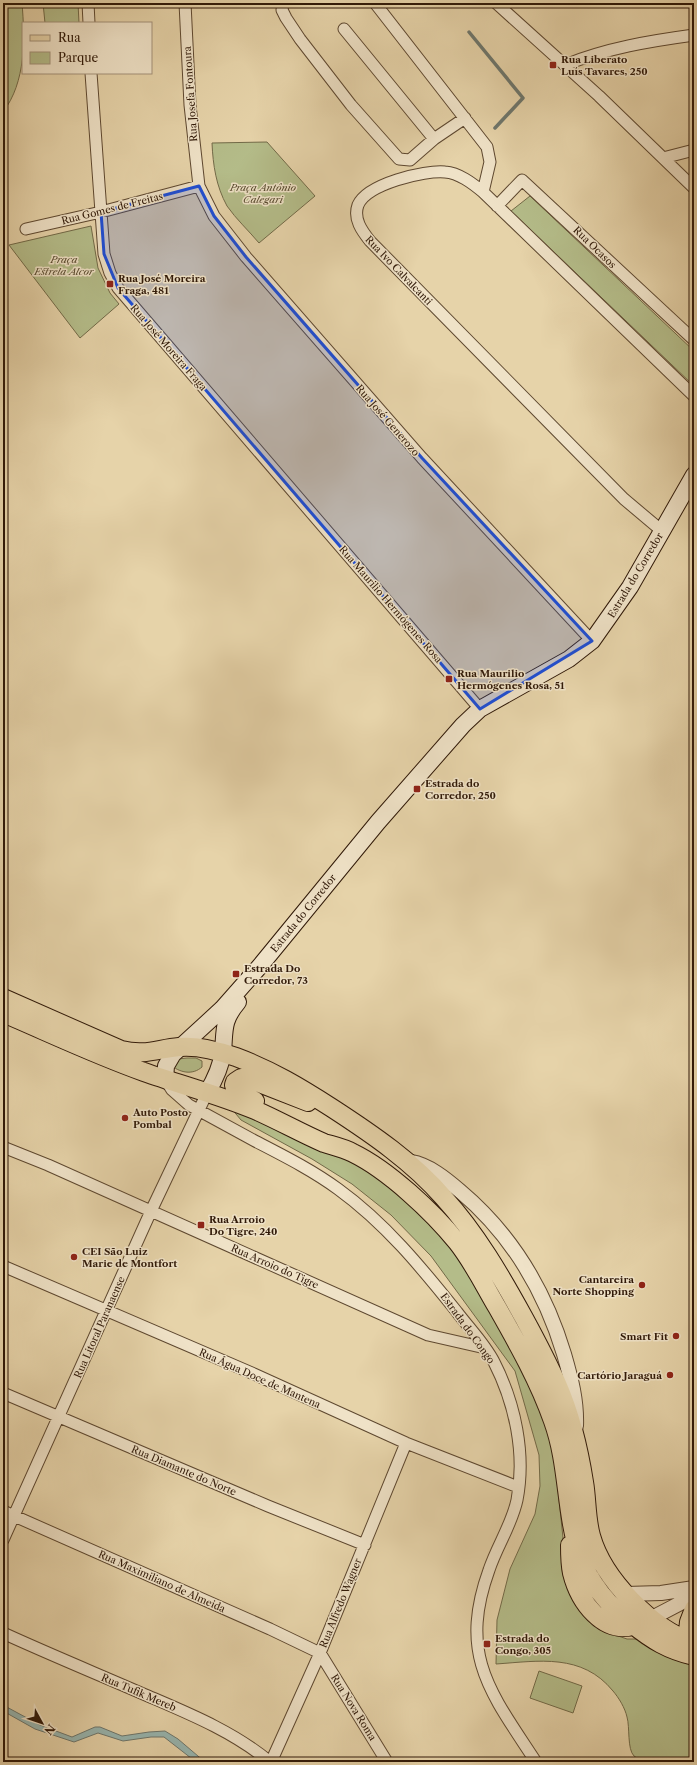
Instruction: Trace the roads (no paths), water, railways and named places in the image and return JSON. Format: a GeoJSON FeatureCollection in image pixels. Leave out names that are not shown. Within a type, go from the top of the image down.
{"type":"FeatureCollection","features":[{"type":"Feature","properties":{"kind":"main road","name":"Estrada do Corredor"},"geometry":{"type":"LineString","coordinates":[[166,1079],[166,1066],[180,1047],[227,1003],[260,966],[351,855],[463,725],[480,709],[569,659],[592,641],[630,587],[694,475]]}},
{"type":"Feature","properties":{"kind":"main road","name":"Estrada do Corredor"},"geometry":{"type":"LineString","coordinates":[[207,1094],[217,1073],[223,1053],[224,1026],[230,1012],[341,875],[351,855]]}},
{"type":"Feature","properties":{"kind":"main road"},"geometry":{"type":"LineString","coordinates":[[3,998],[121,1050],[134,1053],[152,1052],[180,1047],[223,1053],[287,1080],[372,1134],[405,1161],[443,1196],[460,1216],[506,1283],[543,1354],[558,1387],[576,1442],[584,1481],[591,1535],[602,1560],[626,1594],[652,1618],[692,1647]]}},
{"type":"Feature","properties":{"kind":"main road"},"geometry":{"type":"LineString","coordinates":[[3,1014],[112,1060],[207,1094],[220,1096],[255,1110],[323,1142],[352,1152],[390,1178],[430,1213],[457,1242],[473,1265],[530,1366],[554,1423],[562,1457],[572,1527],[570,1557],[576,1586],[587,1606],[602,1620],[611,1624],[621,1627],[634,1626],[652,1618]]}},
{"type":"Feature","properties":{"kind":"main road"},"geometry":{"type":"LineString","coordinates":[[323,1142],[317,1134],[302,1123],[240,1094],[235,1088],[235,1082],[241,1078],[249,1079],[340,1113]]}},
{"type":"Feature","properties":{"kind":"main road"},"geometry":{"type":"LineString","coordinates":[[692,1647],[689,1622],[694,1609]]}},
{"type":"Feature","properties":{"kind":"main road"},"geometry":{"type":"LineString","coordinates":[[634,1626],[659,1644],[672,1650],[692,1647]]}},
{"type":"Feature","properties":{"kind":"street"},"geometry":{"type":"LineString","coordinates":[[88,3],[89,22]]}},
{"type":"Feature","properties":{"kind":"street","name":"Rua Josefa Fontoura"},"geometry":{"type":"LineString","coordinates":[[185,3],[190,105],[199,186]]}},
{"type":"Feature","properties":{"kind":"street"},"geometry":{"type":"LineString","coordinates":[[283,3],[282,10],[300,38],[351,105],[399,159],[410,160],[434,139],[465,118]]}},
{"type":"Feature","properties":{"kind":"street"},"geometry":{"type":"LineString","coordinates":[[375,3],[487,147],[490,154],[489,169],[483,192]]}},
{"type":"Feature","properties":{"kind":"street"},"geometry":{"type":"LineString","coordinates":[[496,3],[566,65],[694,188]]}},
{"type":"Feature","properties":{"kind":"street"},"geometry":{"type":"LineString","coordinates":[[344,29],[434,139]]}},
{"type":"Feature","properties":{"kind":"street"},"geometry":{"type":"LineString","coordinates":[[566,65],[587,57],[620,48],[694,35]]}},
{"type":"Feature","properties":{"kind":"street","name":"Rua José Moreira Fraga"},"geometry":{"type":"LineString","coordinates":[[92,74],[104,254],[110,273],[118,288],[332,536]]}},
{"type":"Feature","properties":{"kind":"street"},"geometry":{"type":"LineString","coordinates":[[663,158],[694,150]]}},
{"type":"Feature","properties":{"kind":"street","name":"Rua Ivo Calvalcanti"},"geometry":{"type":"LineString","coordinates":[[662,531],[624,499],[387,258],[361,230],[357,221],[356,213],[358,204],[370,193],[407,177],[435,172],[446,172],[472,183],[694,396]]}},
{"type":"Feature","properties":{"kind":"street","name":"Rua Ocasos"},"geometry":{"type":"LineString","coordinates":[[497,206],[522,180],[694,340]]}},
{"type":"Feature","properties":{"kind":"street","name":"Rua Gomes de Freitas"},"geometry":{"type":"LineString","coordinates":[[26,229],[101,212],[199,186]]}},
{"type":"Feature","properties":{"kind":"street","name":"Rua José Generozo"},"geometry":{"type":"LineString","coordinates":[[199,186],[214,216],[246,257],[422,458],[592,641]]}},
{"type":"Feature","properties":{"kind":"street","name":"Rua Maurilio Hermógenes Rosa"},"geometry":{"type":"LineString","coordinates":[[332,536],[480,709]]}},
{"type":"Feature","properties":{"kind":"street","name":"Estrada do Congo"},"geometry":{"type":"LineString","coordinates":[[166,1079],[180,1098],[199,1110],[316,1173],[358,1203],[412,1256],[493,1360],[509,1398],[519,1443],[520,1464],[517,1500],[488,1573],[480,1608],[477,1642],[481,1664],[490,1689],[536,1762]]}},
{"type":"Feature","properties":{"kind":"street","name":"Rua Litoral Paranaense"},"geometry":{"type":"LineString","coordinates":[[3,1540],[8,1513],[58,1418],[151,1211],[207,1094]]}},
{"type":"Feature","properties":{"kind":"street","name":"Rua Arroio do Tigre"},"geometry":{"type":"LineString","coordinates":[[3,1147],[48,1165],[428,1335],[485,1348]]}},
{"type":"Feature","properties":{"kind":"street"},"geometry":{"type":"LineString","coordinates":[[405,1161],[426,1167],[446,1179],[462,1192],[494,1223],[521,1259],[548,1307],[560,1341],[574,1397],[576,1442]]}},
{"type":"Feature","properties":{"kind":"street","name":"Rua Água Doce de Mantena"},"geometry":{"type":"LineString","coordinates":[[3,1266],[254,1374],[406,1443],[518,1487]]}},
{"type":"Feature","properties":{"kind":"street","name":"Rua Diamante do Norte"},"geometry":{"type":"LineString","coordinates":[[3,1393],[58,1418],[365,1545]]}},
{"type":"Feature","properties":{"kind":"street","name":"Rua Alfredo Wagner"},"geometry":{"type":"LineString","coordinates":[[271,1762],[320,1653],[406,1443]]}},
{"type":"Feature","properties":{"kind":"street","name":"Rua Maximiliano de Almeida"},"geometry":{"type":"LineString","coordinates":[[8,1513],[270,1628],[320,1653]]}},
{"type":"Feature","properties":{"kind":"street"},"geometry":{"type":"LineString","coordinates":[[626,1594],[661,1593],[694,1588]]}},
{"type":"Feature","properties":{"kind":"street"},"geometry":{"type":"LineString","coordinates":[[652,1618],[694,1596]]}},
{"type":"Feature","properties":{"kind":"street","name":"Rua Tufik Mereb"},"geometry":{"type":"LineString","coordinates":[[3,1634],[197,1717],[234,1737],[271,1762]]}},
{"type":"Feature","properties":{"kind":"street","name":"Rua Nova Roma"},"geometry":{"type":"LineString","coordinates":[[320,1653],[387,1762]]}},
{"type":"Feature","properties":{"kind":"water"},"geometry":{"type":"Polygon","coordinates":[[[3,1705],[40,1725],[72,1737],[95,1727],[100,1727],[122,1736],[165,1731],[178,1739],[205,1762],[196,1762],[164,1737],[151,1737],[123,1741],[98,1733],[74,1742],[35,1729],[3,1711],[3,1705]]]}},
{"type":"Feature","properties":{"kind":"waterway"},"geometry":{"type":"LineString","coordinates":[[469,32],[523,98],[495,128]]}},
{"type":"Feature","properties":{"kind":"place","name":"Rua Liberato Luís Tavares, 250"},"geometry":{"type":"Point","coordinates":[553,65]}},
{"type":"Feature","properties":{"kind":"place","name":"Rua José Moreira Fraga, 481"},"geometry":{"type":"Point","coordinates":[110,284]}},
{"type":"Feature","properties":{"kind":"place","name":"Rua Maurilio Hermógenes Rosa, 51"},"geometry":{"type":"Point","coordinates":[449,679]}},
{"type":"Feature","properties":{"kind":"place","name":"Estrada do Corredor, 250"},"geometry":{"type":"Point","coordinates":[417,789]}},
{"type":"Feature","properties":{"kind":"place","name":"Estrada Do Corredor, 73"},"geometry":{"type":"Point","coordinates":[236,974]}},
{"type":"Feature","properties":{"kind":"place","name":"Auto Posto Pombal"},"geometry":{"type":"Point","coordinates":[125,1118]}},
{"type":"Feature","properties":{"kind":"place","name":"Rua Arroio Do Tigre, 240"},"geometry":{"type":"Point","coordinates":[201,1225]}},
{"type":"Feature","properties":{"kind":"place","name":"CEI São Luiz Marie de Montfort"},"geometry":{"type":"Point","coordinates":[74,1257]}},
{"type":"Feature","properties":{"kind":"place","name":"Cantareira Norte Shopping"},"geometry":{"type":"Point","coordinates":[642,1285]}},
{"type":"Feature","properties":{"kind":"place","name":"Smart Fit"},"geometry":{"type":"Point","coordinates":[676,1336]}},
{"type":"Feature","properties":{"kind":"place","name":"Cartório Jaraguá"},"geometry":{"type":"Point","coordinates":[670,1375]}},
{"type":"Feature","properties":{"kind":"place","name":"Estrada do Congo, 305"},"geometry":{"type":"Point","coordinates":[487,1644]}},
{"type":"Feature","properties":{"kind":"park label","name":"Praça Antônio Calegari"},"geometry":{"type":"Point","coordinates":[263,192]}},
{"type":"Feature","properties":{"kind":"park label","name":"Praça Estrela Alcor"},"geometry":{"type":"Point","coordinates":[64,264]}}]}
